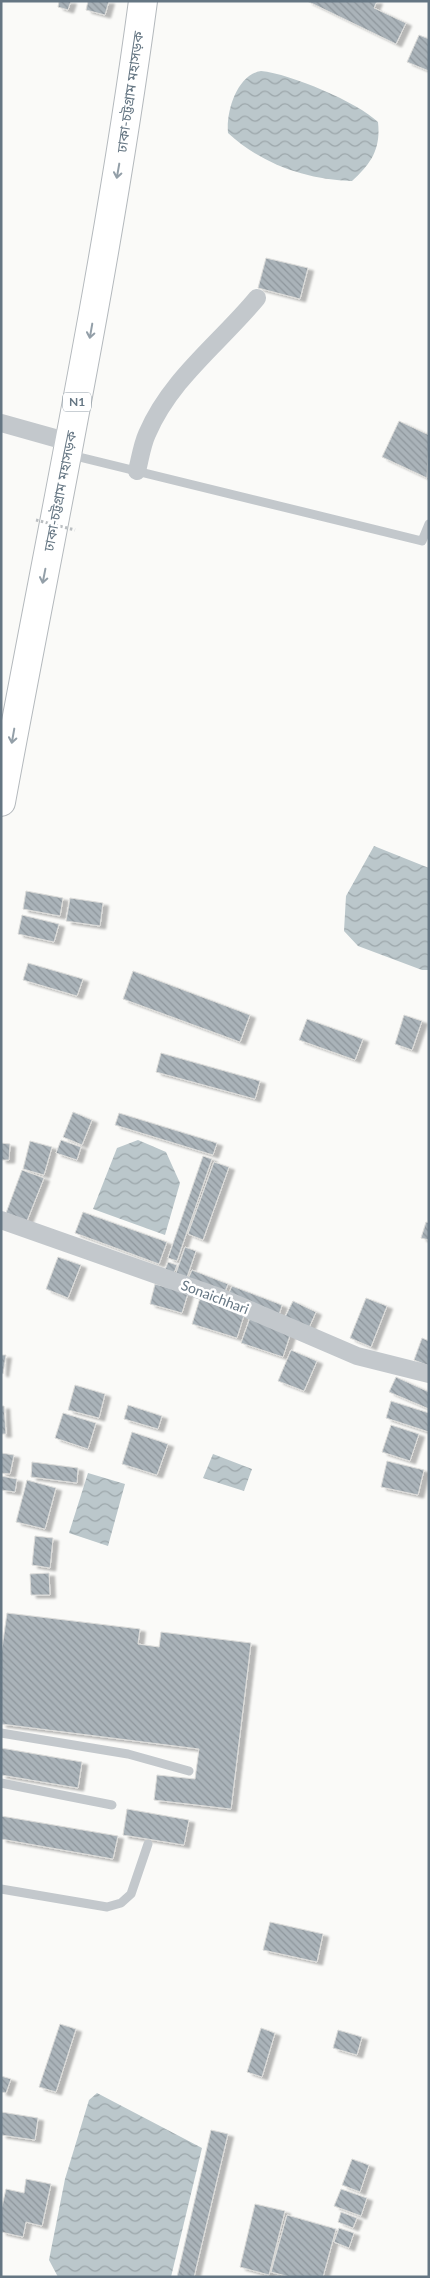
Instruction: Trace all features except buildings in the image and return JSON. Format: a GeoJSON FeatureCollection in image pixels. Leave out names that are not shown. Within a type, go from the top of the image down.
{"type":"FeatureCollection","features":[{"type":"Feature","properties":{"kind":"highway","name":"ঢাকা-চট্টগ্রাম মহাসড়ক"},"geometry":{"type":"LineString","coordinates":[[1,802],[92,330],[128,115],[143,1]]}},
{"type":"Feature","properties":{"kind":"street"},"geometry":{"type":"LineString","coordinates":[[137,471],[146,436],[156,415],[175,386],[206,351],[233,327],[258,298]]}},
{"type":"Feature","properties":{"kind":"street"},"geometry":{"type":"LineString","coordinates":[[1,423],[68,448]]}},
{"type":"Feature","properties":{"kind":"street","name":"Sonaichhari"},"geometry":{"type":"LineString","coordinates":[[1,1220],[222,1298],[356,1356],[429,1374]]}},
{"type":"Feature","properties":{"kind":"lane"},"geometry":{"type":"LineString","coordinates":[[68,448],[137,471],[422,541],[429,524]]}},
{"type":"Feature","properties":{"kind":"lane"},"geometry":{"type":"LineString","coordinates":[[1,1733],[128,1754],[189,1771]]}},
{"type":"Feature","properties":{"kind":"lane"},"geometry":{"type":"LineString","coordinates":[[1,1783],[112,1805]]}},
{"type":"Feature","properties":{"kind":"lane"},"geometry":{"type":"LineString","coordinates":[[1,1889],[107,1907],[121,1903],[131,1894],[148,1844]]}},
{"type":"Feature","properties":{"kind":"path"},"geometry":{"type":"LineString","coordinates":[[36,520],[75,530]]}},
{"type":"Feature","properties":{"kind":"water"},"geometry":{"type":"Polygon","coordinates":[[[261,71],[289,77],[323,90],[355,106],[378,122],[378,140],[373,155],[352,181],[302,174],[270,162],[241,144],[228,133],[231,105],[239,87],[245,79],[261,71]]]}},
{"type":"Feature","properties":{"kind":"water"},"geometry":{"type":"Polygon","coordinates":[[[374,846],[429,868],[429,970],[422,970],[358,946],[344,931],[346,896],[374,846]]]}},
{"type":"Feature","properties":{"kind":"water"},"geometry":{"type":"Polygon","coordinates":[[[138,1140],[166,1152],[180,1183],[165,1235],[93,1209],[117,1148],[138,1140]]]}},
{"type":"Feature","properties":{"kind":"water"},"geometry":{"type":"Polygon","coordinates":[[[213,1454],[252,1469],[244,1491],[203,1478],[213,1454]]]}},
{"type":"Feature","properties":{"kind":"water"},"geometry":{"type":"Polygon","coordinates":[[[88,1473],[125,1484],[108,1546],[69,1533],[88,1473]]]}},
{"type":"Feature","properties":{"kind":"water"},"geometry":{"type":"Polygon","coordinates":[[[97,2093],[202,2148],[171,2277],[58,2277],[49,2260],[65,2179],[89,2100],[97,2093]]]}}]}
